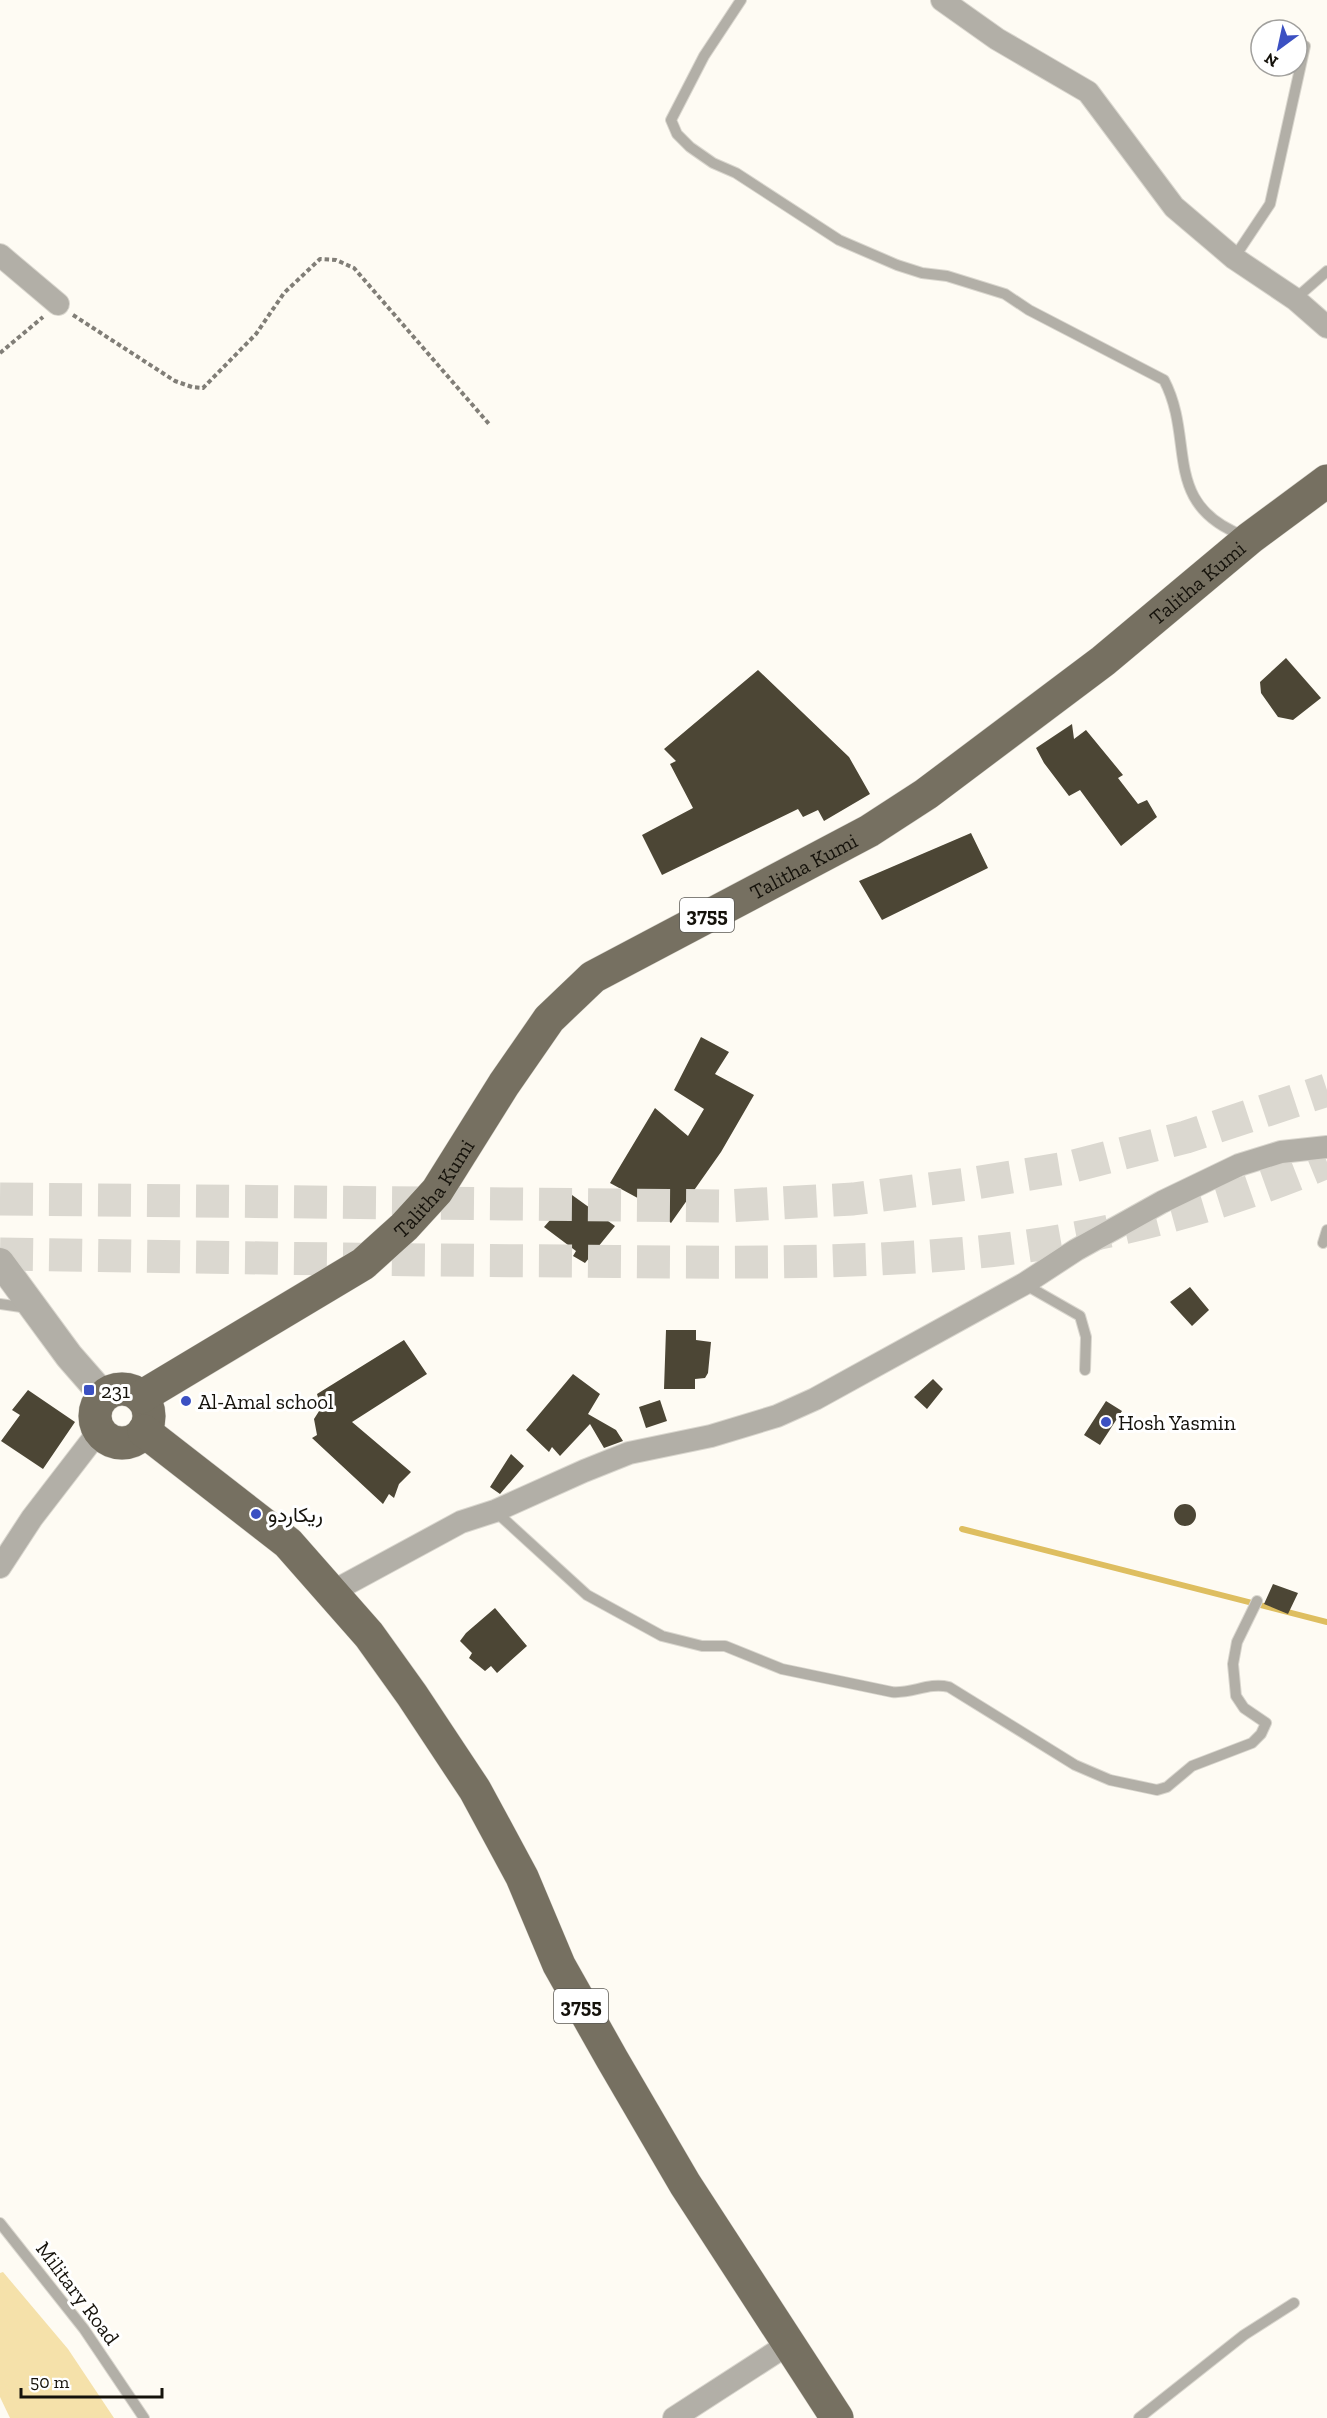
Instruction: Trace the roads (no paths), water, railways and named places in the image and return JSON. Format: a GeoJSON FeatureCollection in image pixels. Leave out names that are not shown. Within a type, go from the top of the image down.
{"type":"FeatureCollection","features":[{"type":"Feature","properties":{"kind":"main road","name":"Talitha Kumi"},"geometry":{"type":"LineString","coordinates":[[141,1397],[363,1264],[404,1227],[437,1191],[504,1084],[549,1019],[592,977],[869,831],[926,794],[1103,661],[1250,538],[1327,481]]}},
{"type":"Feature","properties":{"kind":"main road"},"geometry":{"type":"LineString","coordinates":[[119,1390],[127,1390],[141,1397],[149,1420],[144,1431],[135,1440],[119,1443],[105,1437],[99,1431],[95,1416],[96,1409],[104,1396],[119,1390]]}},
{"type":"Feature","properties":{"kind":"main road","name":"3755"},"geometry":{"type":"LineString","coordinates":[[144,1431],[288,1544],[369,1635],[475,1790],[522,1877],[559,1965],[612,2059],[685,2184],[837,2418]]}},
{"type":"Feature","properties":{"kind":"street"},"geometry":{"type":"LineString","coordinates":[[944,0],[997,39],[1089,92],[1174,207],[1234,258],[1295,299],[1327,327]]}},
{"type":"Feature","properties":{"kind":"street"},"geometry":{"type":"LineString","coordinates":[[0,255],[58,304]]}},
{"type":"Feature","properties":{"kind":"street"},"geometry":{"type":"LineString","coordinates":[[330,1593],[461,1522],[495,1511],[629,1453],[711,1436],[777,1416],[815,1400],[1024,1284],[1076,1250],[1162,1202],[1239,1165],[1281,1152],[1327,1147]]}},
{"type":"Feature","properties":{"kind":"street"},"geometry":{"type":"LineString","coordinates":[[0,1262],[69,1356],[104,1396]]}},
{"type":"Feature","properties":{"kind":"street"},"geometry":{"type":"LineString","coordinates":[[0,1567],[32,1518],[99,1431]]}},
{"type":"Feature","properties":{"kind":"street"},"geometry":{"type":"LineString","coordinates":[[674,2418],[790,2343]]}},
{"type":"Feature","properties":{"kind":"lane"},"geometry":{"type":"LineString","coordinates":[[741,0],[704,56],[671,120],[677,134],[690,147],[713,163],[736,172],[839,240],[869,255],[922,273],[947,276],[1005,294],[1029,310],[1164,381],[1172,396],[1178,419],[1181,462],[1189,490],[1224,528],[1250,538]]}},
{"type":"Feature","properties":{"kind":"lane"},"geometry":{"type":"LineString","coordinates":[[1234,258],[1270,204],[1298,78]]}},
{"type":"Feature","properties":{"kind":"lane"},"geometry":{"type":"LineString","coordinates":[[1295,299],[1327,271]]}},
{"type":"Feature","properties":{"kind":"lane"},"geometry":{"type":"LineString","coordinates":[[1327,1230],[1323,1243],[1327,1239]]}},
{"type":"Feature","properties":{"kind":"lane"},"geometry":{"type":"LineString","coordinates":[[1024,1284],[1047,1295],[1080,1317],[1086,1337],[1085,1370]]}},
{"type":"Feature","properties":{"kind":"lane"},"geometry":{"type":"LineString","coordinates":[[0,1304],[34,1309]]}},
{"type":"Feature","properties":{"kind":"lane"},"geometry":{"type":"LineString","coordinates":[[495,1511],[587,1596],[662,1636],[702,1646],[724,1646],[782,1670],[892,1692],[902,1693],[937,1684],[949,1687],[1075,1765],[1110,1780],[1158,1790],[1167,1787],[1192,1766],[1242,1749],[1261,1734],[1266,1723],[1244,1708],[1236,1696],[1233,1664],[1237,1642],[1257,1601]]}},
{"type":"Feature","properties":{"kind":"lane","name":"Military Road"},"geometry":{"type":"LineString","coordinates":[[0,2223],[84,2329],[144,2418]]}},
{"type":"Feature","properties":{"kind":"lane"},"geometry":{"type":"LineString","coordinates":[[1139,2418],[1244,2335],[1294,2303]]}},
{"type":"Feature","properties":{"kind":"waterway"},"geometry":{"type":"LineString","coordinates":[[962,1529],[1327,1622]]}},
{"type":"Feature","properties":{"kind":"tunnel"},"geometry":{"type":"LineString","coordinates":[[0,1199],[725,1206],[853,1199],[1066,1168],[1186,1137],[1327,1090]]}},
{"type":"Feature","properties":{"kind":"tunnel"},"geometry":{"type":"LineString","coordinates":[[0,1254],[712,1262],[907,1258],[1004,1249],[1145,1223],[1238,1196],[1327,1162]]}},
{"type":"Feature","properties":{"kind":"place","name":"231"},"geometry":{"type":"Point","coordinates":[89,1390]}},
{"type":"Feature","properties":{"kind":"place","name":"Al-Amal school"},"geometry":{"type":"Point","coordinates":[186,1401]}},
{"type":"Feature","properties":{"kind":"place","name":"Hosh Yasmin"},"geometry":{"type":"Point","coordinates":[1106,1422]}},
{"type":"Feature","properties":{"kind":"place","name":"ريكاردو"},"geometry":{"type":"Point","coordinates":[256,1514]}}]}
